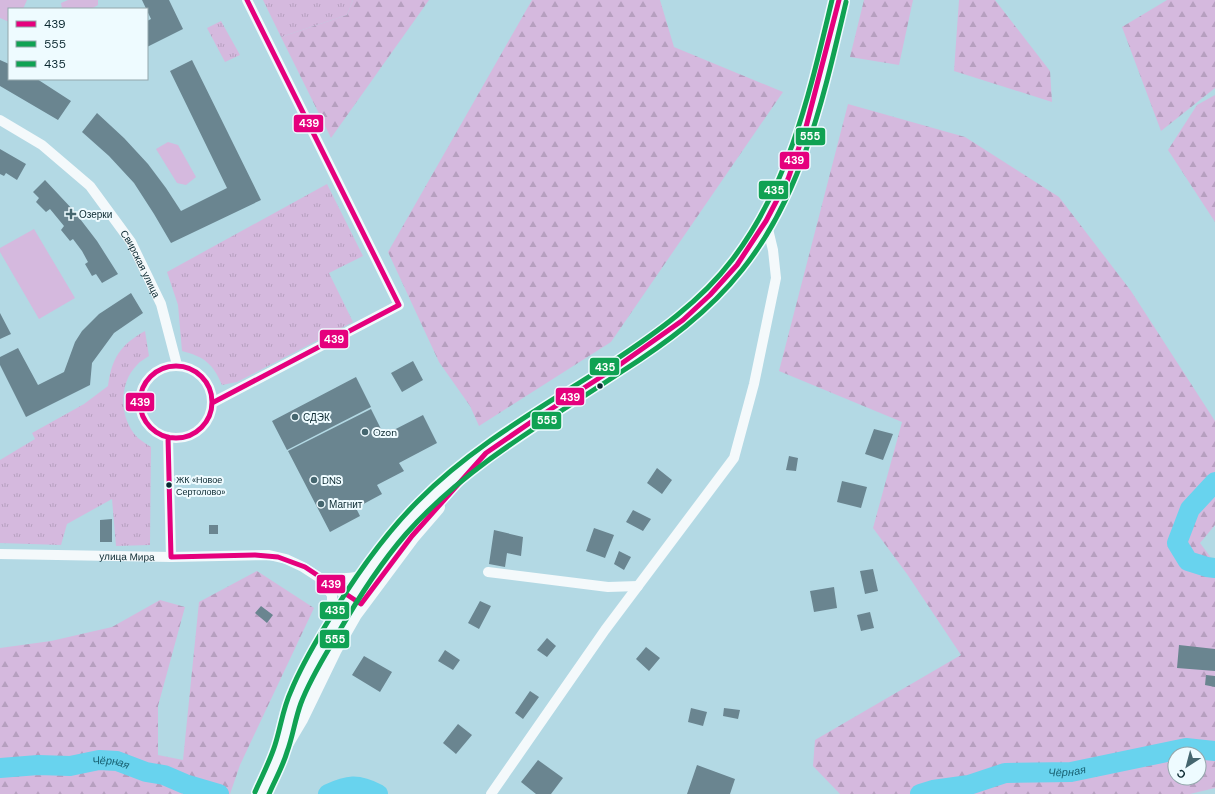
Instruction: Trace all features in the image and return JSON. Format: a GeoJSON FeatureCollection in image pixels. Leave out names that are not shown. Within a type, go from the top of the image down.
{"type":"FeatureCollection","features":[{"type":"Feature","properties":{"kind":"main road"},"geometry":{"type":"LineString","coordinates":[[263,790],[281,750],[300,719],[334,649],[356,601],[364,575],[401,529],[438,491],[486,454],[534,420],[618,366],[683,320],[710,295],[737,265],[766,221],[788,179],[806,127],[824,64],[839,0]]}},
{"type":"Feature","properties":{"kind":"main road"},"geometry":{"type":"LineString","coordinates":[[281,750],[290,713],[305,678],[321,648],[356,601],[486,454]]}},
{"type":"Feature","properties":{"kind":"street"},"geometry":{"type":"LineString","coordinates":[[212,403],[399,305],[247,0]]}},
{"type":"Feature","properties":{"kind":"street","name":"Свирская улица"},"geometry":{"type":"LineString","coordinates":[[0,120],[42,145],[90,186],[131,242],[161,304],[176,365]]}},
{"type":"Feature","properties":{"kind":"street"},"geometry":{"type":"LineString","coordinates":[[491,794],[605,630],[734,458],[754,384],[776,278],[773,250],[766,221]]}},
{"type":"Feature","properties":{"kind":"street"},"geometry":{"type":"LineString","coordinates":[[176,365],[191,368],[202,377],[210,389],[212,403],[210,414],[204,424],[196,432],[178,438],[168,437],[154,431],[144,420],[139,405],[141,390],[149,377],[162,368],[176,365]]}},
{"type":"Feature","properties":{"kind":"street"},"geometry":{"type":"LineString","coordinates":[[168,437],[171,557]]}},
{"type":"Feature","properties":{"kind":"street","name":"улица Мира"},"geometry":{"type":"LineString","coordinates":[[0,554],[171,557],[269,555],[286,558],[320,577],[356,601]]}},
{"type":"Feature","properties":{"kind":"street"},"geometry":{"type":"LineString","coordinates":[[488,572],[608,587],[638,586]]}},
{"type":"Feature","properties":{"kind":"street"},"geometry":{"type":"LineString","coordinates":[[320,577],[344,579],[364,575]]}},
{"type":"Feature","properties":{"kind":"street"},"geometry":{"type":"LineString","coordinates":[[320,577],[332,595],[332,614],[321,648]]}},
{"type":"Feature","properties":{"kind":"green space"},"geometry":{"type":"Polygon","coordinates":[[[0,0],[27,0],[23,8],[8,8],[8,22],[0,18],[0,0]]]}},
{"type":"Feature","properties":{"kind":"green space"},"geometry":{"type":"Polygon","coordinates":[[[68,0],[98,0],[98,5],[93,8],[62,8],[61,3],[68,0]]]}},
{"type":"Feature","properties":{"kind":"green space"},"geometry":{"type":"Polygon","coordinates":[[[263,0],[353,0],[347,15],[281,37],[263,0]]]}},
{"type":"Feature","properties":{"kind":"green space"},"geometry":{"type":"Polygon","coordinates":[[[353,0],[429,0],[331,138],[281,37],[347,15],[353,0]]]}},
{"type":"Feature","properties":{"kind":"green space"},"geometry":{"type":"Polygon","coordinates":[[[532,0],[660,0],[674,47],[783,92],[611,342],[479,426],[470,406],[439,362],[388,252],[532,0]]]}},
{"type":"Feature","properties":{"kind":"green space"},"geometry":{"type":"Polygon","coordinates":[[[864,0],[913,0],[899,65],[850,57],[864,0]]]}},
{"type":"Feature","properties":{"kind":"green space"},"geometry":{"type":"Polygon","coordinates":[[[959,0],[995,0],[1050,71],[1052,102],[954,71],[959,0]]]}},
{"type":"Feature","properties":{"kind":"green space"},"geometry":{"type":"Polygon","coordinates":[[[1167,0],[1215,0],[1215,88],[1161,131],[1122,27],[1167,0]]]}},
{"type":"Feature","properties":{"kind":"green space"},"geometry":{"type":"Polygon","coordinates":[[[221,21],[240,55],[225,62],[207,28],[221,21]]]}},
{"type":"Feature","properties":{"kind":"green space"},"geometry":{"type":"Polygon","coordinates":[[[1215,95],[1215,222],[1168,150],[1197,105],[1215,95]]]}},
{"type":"Feature","properties":{"kind":"green space"},"geometry":{"type":"Polygon","coordinates":[[[848,104],[965,137],[1059,197],[1131,291],[1215,421],[1215,525],[1200,543],[1215,563],[1215,788],[1190,794],[840,794],[813,766],[815,740],[961,655],[907,574],[873,528],[902,422],[779,371],[848,104]]]}},
{"type":"Feature","properties":{"kind":"green space"},"geometry":{"type":"Polygon","coordinates":[[[168,142],[178,145],[196,177],[186,185],[177,183],[156,149],[168,142]]]}},
{"type":"Feature","properties":{"kind":"green space"},"geometry":{"type":"Polygon","coordinates":[[[327,184],[363,256],[329,273],[353,322],[237,382],[222,385],[219,378],[207,362],[197,356],[182,351],[178,305],[167,272],[327,184]]]}},
{"type":"Feature","properties":{"kind":"green space"},"geometry":{"type":"Polygon","coordinates":[[[34,229],[75,298],[39,319],[0,252],[0,248],[34,229]]]}},
{"type":"Feature","properties":{"kind":"green space"},"geometry":{"type":"Polygon","coordinates":[[[145,331],[149,356],[141,361],[131,373],[126,382],[123,402],[124,412],[132,430],[138,438],[151,447],[150,545],[116,546],[112,499],[67,524],[61,545],[0,543],[0,460],[35,439],[32,433],[84,404],[108,386],[115,360],[123,347],[136,336],[145,331]]]}},
{"type":"Feature","properties":{"kind":"green space"},"geometry":{"type":"Polygon","coordinates":[[[257,571],[314,608],[240,765],[230,794],[0,794],[0,648],[51,641],[112,627],[160,600],[185,607],[158,706],[158,755],[183,760],[199,602],[257,571]]]}},
{"type":"Feature","properties":{"kind":"building"},"geometry":{"type":"Polygon","coordinates":[[[142,0],[169,0],[183,29],[148,46],[148,20],[151,19],[148,13],[148,8],[146,8],[142,0]]]}},
{"type":"Feature","properties":{"kind":"building"},"geometry":{"type":"Polygon","coordinates":[[[0,60],[8,64],[8,80],[39,80],[71,101],[58,120],[0,86],[0,60]]]}},
{"type":"Feature","properties":{"kind":"building"},"geometry":{"type":"Polygon","coordinates":[[[192,60],[261,200],[171,243],[134,183],[109,156],[82,132],[97,113],[124,138],[148,164],[181,211],[227,188],[170,71],[192,60]]]}},
{"type":"Feature","properties":{"kind":"building"},"geometry":{"type":"Polygon","coordinates":[[[0,149],[26,164],[17,180],[6,173],[4,176],[0,174],[0,149]]]}},
{"type":"Feature","properties":{"kind":"building"},"geometry":{"type":"Polygon","coordinates":[[[45,180],[74,211],[97,241],[118,274],[102,283],[96,274],[92,276],[85,264],[88,262],[82,251],[73,239],[70,241],[61,230],[64,226],[50,209],[46,212],[36,202],[39,198],[33,192],[45,180]]]}},
{"type":"Feature","properties":{"kind":"building"},"geometry":{"type":"Polygon","coordinates":[[[131,293],[143,313],[114,333],[92,363],[90,385],[26,417],[0,365],[0,357],[18,348],[38,385],[64,372],[75,342],[82,331],[99,314],[131,293]]]}},
{"type":"Feature","properties":{"kind":"building"},"geometry":{"type":"Polygon","coordinates":[[[0,313],[11,334],[0,339],[0,313]]]}},
{"type":"Feature","properties":{"kind":"building"},"geometry":{"type":"Polygon","coordinates":[[[413,361],[423,380],[402,392],[391,373],[413,361]]]}},
{"type":"Feature","properties":{"kind":"building"},"geometry":{"type":"Polygon","coordinates":[[[356,377],[371,407],[287,450],[272,421],[356,377]]]}},
{"type":"Feature","properties":{"kind":"building"},"geometry":{"type":"Polygon","coordinates":[[[371,409],[384,435],[423,415],[437,443],[399,463],[404,471],[377,485],[382,494],[356,508],[360,516],[330,532],[288,451],[371,409]]]}},
{"type":"Feature","properties":{"kind":"building"},"geometry":{"type":"Polygon","coordinates":[[[874,429],[893,434],[883,460],[865,454],[874,429]]]}},
{"type":"Feature","properties":{"kind":"building"},"geometry":{"type":"Polygon","coordinates":[[[789,456],[798,458],[796,471],[786,470],[789,456]]]}},
{"type":"Feature","properties":{"kind":"building"},"geometry":{"type":"Polygon","coordinates":[[[657,468],[672,480],[662,494],[647,483],[657,468]]]}},
{"type":"Feature","properties":{"kind":"building"},"geometry":{"type":"Polygon","coordinates":[[[842,481],[867,487],[861,508],[837,502],[842,481]]]}},
{"type":"Feature","properties":{"kind":"building"},"geometry":{"type":"Polygon","coordinates":[[[633,510],[651,519],[643,531],[626,522],[633,510]]]}},
{"type":"Feature","properties":{"kind":"building"},"geometry":{"type":"Polygon","coordinates":[[[112,519],[112,542],[100,542],[100,520],[112,519]]]}},
{"type":"Feature","properties":{"kind":"building"},"geometry":{"type":"Polygon","coordinates":[[[209,525],[218,525],[218,534],[209,534],[209,525]]]}},
{"type":"Feature","properties":{"kind":"building"},"geometry":{"type":"Polygon","coordinates":[[[594,528],[614,535],[605,558],[586,551],[594,528]]]}},
{"type":"Feature","properties":{"kind":"building"},"geometry":{"type":"Polygon","coordinates":[[[494,530],[523,537],[521,556],[507,553],[505,567],[489,564],[494,530]]]}},
{"type":"Feature","properties":{"kind":"building"},"geometry":{"type":"Polygon","coordinates":[[[619,551],[631,557],[624,570],[614,564],[619,551]]]}},
{"type":"Feature","properties":{"kind":"building"},"geometry":{"type":"Polygon","coordinates":[[[873,569],[878,591],[865,594],[860,571],[873,569]]]}},
{"type":"Feature","properties":{"kind":"building"},"geometry":{"type":"Polygon","coordinates":[[[834,587],[837,608],[814,612],[810,591],[834,587]]]}},
{"type":"Feature","properties":{"kind":"building"},"geometry":{"type":"Polygon","coordinates":[[[480,601],[491,606],[479,629],[468,623],[480,601]]]}},
{"type":"Feature","properties":{"kind":"building"},"geometry":{"type":"Polygon","coordinates":[[[261,606],[273,615],[267,623],[255,613],[261,606]]]}},
{"type":"Feature","properties":{"kind":"building"},"geometry":{"type":"Polygon","coordinates":[[[870,612],[874,628],[861,631],[857,615],[870,612]]]}},
{"type":"Feature","properties":{"kind":"building"},"geometry":{"type":"Polygon","coordinates":[[[547,638],[556,646],[547,657],[537,650],[547,638]]]}},
{"type":"Feature","properties":{"kind":"building"},"geometry":{"type":"Polygon","coordinates":[[[1179,645],[1215,649],[1215,671],[1177,668],[1179,645]]]}},
{"type":"Feature","properties":{"kind":"building"},"geometry":{"type":"Polygon","coordinates":[[[646,647],[660,658],[649,671],[636,659],[646,647]]]}},
{"type":"Feature","properties":{"kind":"building"},"geometry":{"type":"Polygon","coordinates":[[[445,650],[460,660],[453,670],[438,661],[445,650]]]}},
{"type":"Feature","properties":{"kind":"building"},"geometry":{"type":"Polygon","coordinates":[[[364,656],[392,672],[380,692],[352,675],[364,656]]]}},
{"type":"Feature","properties":{"kind":"building"},"geometry":{"type":"Polygon","coordinates":[[[1206,675],[1215,676],[1215,687],[1205,685],[1206,675]]]}},
{"type":"Feature","properties":{"kind":"building"},"geometry":{"type":"Polygon","coordinates":[[[530,691],[539,697],[523,719],[515,713],[530,691]]]}},
{"type":"Feature","properties":{"kind":"building"},"geometry":{"type":"Polygon","coordinates":[[[691,708],[707,712],[703,726],[688,722],[691,708]]]}},
{"type":"Feature","properties":{"kind":"building"},"geometry":{"type":"Polygon","coordinates":[[[724,708],[740,710],[738,719],[723,716],[724,708]]]}},
{"type":"Feature","properties":{"kind":"building"},"geometry":{"type":"Polygon","coordinates":[[[458,724],[472,735],[456,754],[443,743],[458,724]]]}},
{"type":"Feature","properties":{"kind":"building"},"geometry":{"type":"Polygon","coordinates":[[[538,760],[563,778],[551,794],[536,794],[521,782],[538,760]]]}},
{"type":"Feature","properties":{"kind":"building"},"geometry":{"type":"Polygon","coordinates":[[[697,765],[735,779],[730,794],[687,794],[697,765]]]}},
{"type":"Feature","properties":{"kind":"waterway","name":"Чёрная"},"geometry":{"type":"LineString","coordinates":[[1215,482],[1190,509],[1177,543],[1188,561],[1215,568]]}},
{"type":"Feature","properties":{"kind":"waterway","name":"Чёрная"},"geometry":{"type":"LineString","coordinates":[[920,794],[933,790],[969,785],[1005,773],[1071,772],[1186,748],[1215,751]]}},
{"type":"Feature","properties":{"kind":"waterway","name":"Чёрная"},"geometry":{"type":"LineString","coordinates":[[0,768],[38,765],[70,766],[99,760],[117,761],[146,772],[164,775],[185,784],[219,794]]}},
{"type":"Feature","properties":{"kind":"waterway","name":"Чёрная"},"geometry":{"type":"LineString","coordinates":[[328,794],[353,786],[371,790],[378,794]]}},
{"type":"Feature","properties":{"kind":"transit line","name":"439"},"geometry":{"type":"LineString","coordinates":[[212,403],[399,305],[247,0]]}},
{"type":"Feature","properties":{"kind":"transit line","name":"435"},"geometry":{"type":"LineString","coordinates":[[255,792],[273,751],[288,697],[306,659],[334,611],[356,578],[391,530],[404,515],[440,480],[487,443],[645,340],[677,316],[720,275],[732,260],[752,231],[769,200],[796,136],[832,0]]}},
{"type":"Feature","properties":{"kind":"transit line","name":"439"},"geometry":{"type":"LineString","coordinates":[[171,557],[255,555],[278,557],[305,567],[361,604],[412,536],[486,453],[618,366],[683,320],[710,295],[737,265],[766,221],[788,179],[806,127],[839,0]]}},
{"type":"Feature","properties":{"kind":"transit line","name":"555"},"geometry":{"type":"LineString","coordinates":[[269,794],[281,768],[291,740],[299,709],[313,677],[361,596],[378,570],[406,534],[454,487],[481,466],[536,427],[654,350],[686,326],[715,300],[742,270],[763,240],[781,209],[796,176],[820,108],[846,2]]}},
{"type":"Feature","properties":{"kind":"transit line","name":"439"},"geometry":{"type":"LineString","coordinates":[[176,366],[190,369],[202,376],[209,388],[212,402],[209,416],[202,428],[190,435],[176,438],[162,435],[150,428],[143,416],[140,402],[143,388],[150,376],[162,369],[176,366]]}},
{"type":"Feature","properties":{"kind":"transit line","name":"439"},"geometry":{"type":"LineString","coordinates":[[168,437],[171,557]]}},
{"type":"Feature","properties":{"kind":"place","name":"Озерки"},"geometry":{"type":"Point","coordinates":[71,214]}},
{"type":"Feature","properties":{"kind":"place","name":"СДЭК"},"geometry":{"type":"Point","coordinates":[295,417]}},
{"type":"Feature","properties":{"kind":"place","name":"Ozon"},"geometry":{"type":"Point","coordinates":[365,432]}},
{"type":"Feature","properties":{"kind":"place","name":"DNS"},"geometry":{"type":"Point","coordinates":[314,480]}},
{"type":"Feature","properties":{"kind":"place","name":"ЖК «Новое Сертолово»"},"geometry":{"type":"Point","coordinates":[169,485]}},
{"type":"Feature","properties":{"kind":"place","name":"Магнит"},"geometry":{"type":"Point","coordinates":[321,504]}}]}
